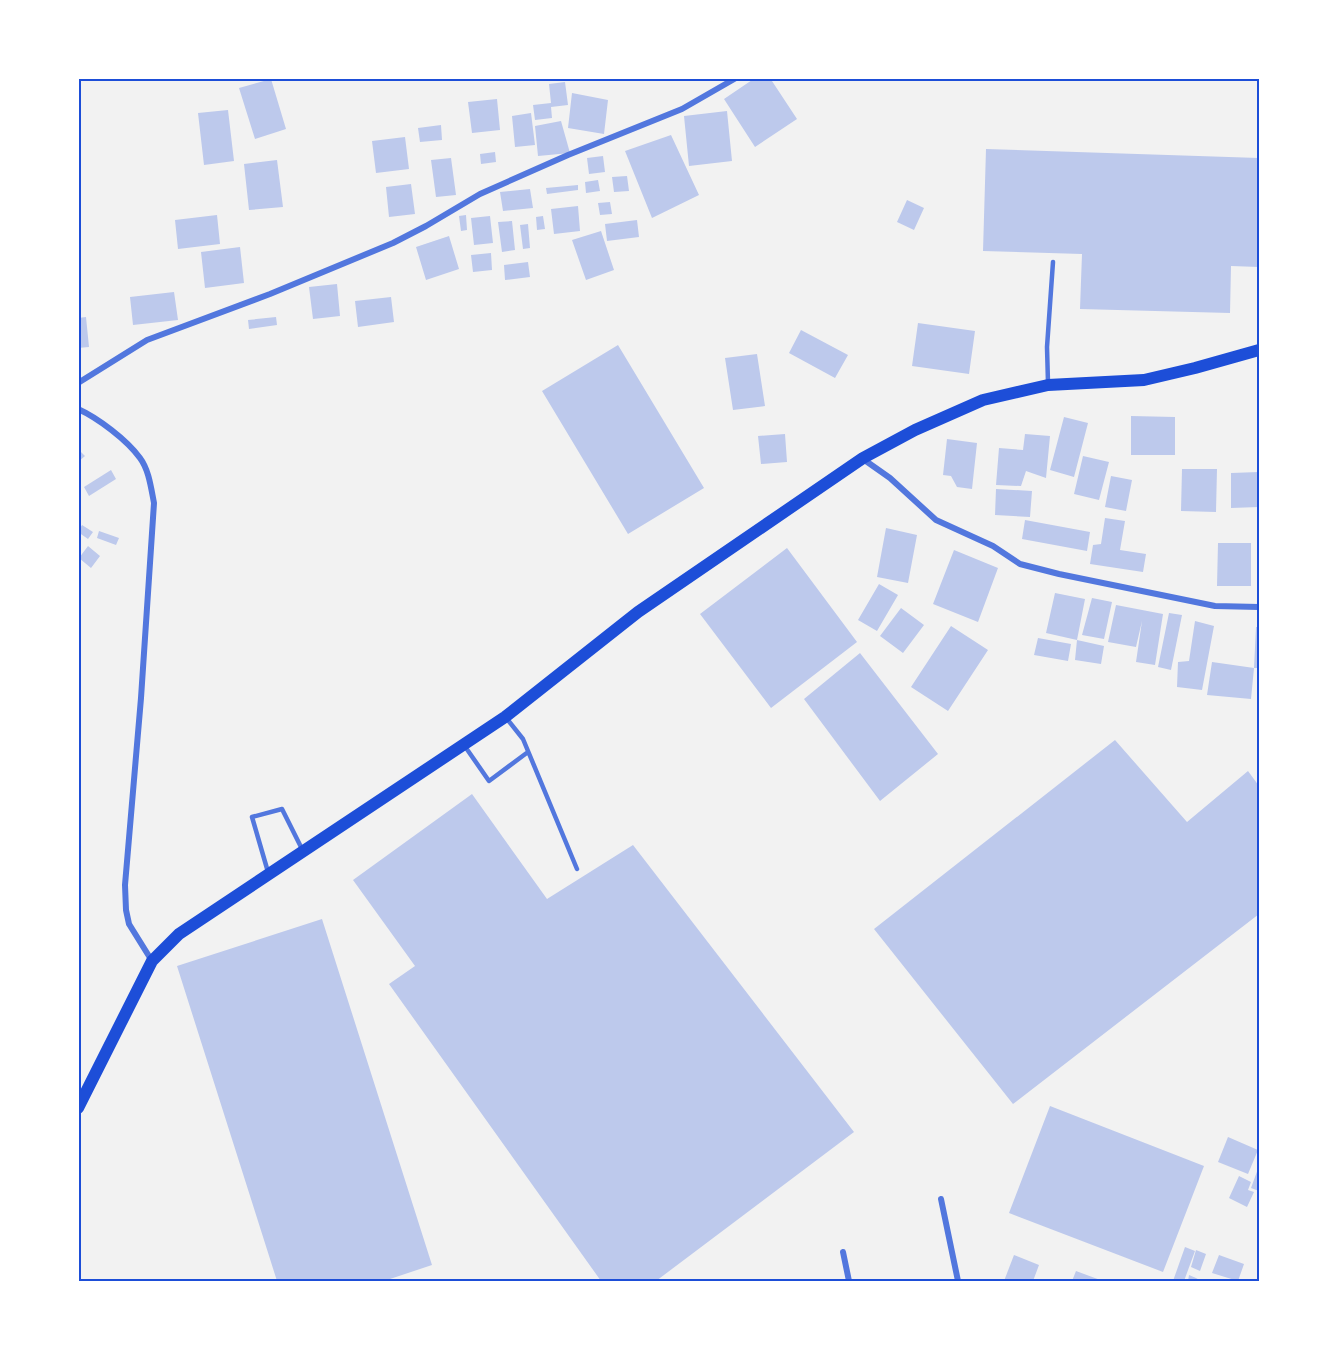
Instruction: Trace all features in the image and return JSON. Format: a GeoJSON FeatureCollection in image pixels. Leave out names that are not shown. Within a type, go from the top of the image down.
{"type":"FeatureCollection","features":[{"type":"Feature","properties":{"kind":"main road"},"geometry":{"type":"LineString","coordinates":[[78,1108],[152,961],[178,934],[505,717],[638,612],[863,458],[915,430],[983,400],[1048,385],[1144,380],[1259,351]]}},
{"type":"Feature","properties":{"kind":"street"},"geometry":{"type":"LineString","coordinates":[[78,383],[147,340],[270,294],[393,243],[480,194],[568,155],[682,109],[736,78]]}},
{"type":"Feature","properties":{"kind":"street"},"geometry":{"type":"LineString","coordinates":[[78,409],[97,418],[141,458],[150,481],[154,503],[125,885],[129,924],[152,961]]}},
{"type":"Feature","properties":{"kind":"street"},"geometry":{"type":"LineString","coordinates":[[863,458],[890,478],[936,520],[993,546],[1020,564],[1071,577],[1215,606],[1259,607]]}},
{"type":"Feature","properties":{"kind":"street"},"geometry":{"type":"LineString","coordinates":[[941,1199],[958,1281]]}},
{"type":"Feature","properties":{"kind":"street"},"geometry":{"type":"LineString","coordinates":[[843,1252],[849,1281]]}},
{"type":"Feature","properties":{"kind":"lane"},"geometry":{"type":"LineString","coordinates":[[1048,385],[1047,346],[1053,262]]}},
{"type":"Feature","properties":{"kind":"lane"},"geometry":{"type":"LineString","coordinates":[[505,717],[523,740],[577,869]]}},
{"type":"Feature","properties":{"kind":"lane"},"geometry":{"type":"LineString","coordinates":[[464,745],[489,781],[528,752]]}},
{"type":"Feature","properties":{"kind":"lane"},"geometry":{"type":"LineString","coordinates":[[269,874],[252,817],[282,809],[303,852]]}},
{"type":"Feature","properties":{"kind":"building"},"geometry":{"type":"Polygon","coordinates":[[[755,78],[770,78],[797,119],[755,147],[724,99],[755,78]]]}},
{"type":"Feature","properties":{"kind":"building"},"geometry":{"type":"Polygon","coordinates":[[[271,79],[286,129],[255,139],[239,88],[271,79]]]}},
{"type":"Feature","properties":{"kind":"building"},"geometry":{"type":"Polygon","coordinates":[[[565,82],[568,105],[551,107],[552,118],[535,120],[533,105],[551,103],[549,84],[565,82]]]}},
{"type":"Feature","properties":{"kind":"building"},"geometry":{"type":"Polygon","coordinates":[[[572,93],[608,100],[604,134],[568,128],[572,93]]]}},
{"type":"Feature","properties":{"kind":"building"},"geometry":{"type":"Polygon","coordinates":[[[497,99],[500,130],[472,133],[468,102],[497,99]]]}},
{"type":"Feature","properties":{"kind":"building"},"geometry":{"type":"Polygon","coordinates":[[[228,110],[234,161],[204,165],[198,113],[228,110]]]}},
{"type":"Feature","properties":{"kind":"building"},"geometry":{"type":"Polygon","coordinates":[[[727,111],[732,161],[689,166],[684,116],[727,111]]]}},
{"type":"Feature","properties":{"kind":"building"},"geometry":{"type":"Polygon","coordinates":[[[531,113],[535,145],[515,147],[512,116],[531,113]]]}},
{"type":"Feature","properties":{"kind":"building"},"geometry":{"type":"Polygon","coordinates":[[[561,121],[570,153],[538,156],[535,126],[561,121]]]}},
{"type":"Feature","properties":{"kind":"building"},"geometry":{"type":"Polygon","coordinates":[[[441,125],[442,140],[420,142],[418,128],[441,125]]]}},
{"type":"Feature","properties":{"kind":"building"},"geometry":{"type":"Polygon","coordinates":[[[671,135],[699,195],[652,218],[625,151],[671,135]]]}},
{"type":"Feature","properties":{"kind":"building"},"geometry":{"type":"Polygon","coordinates":[[[405,137],[409,169],[376,173],[372,141],[405,137]]]}},
{"type":"Feature","properties":{"kind":"building"},"geometry":{"type":"Polygon","coordinates":[[[986,149],[1259,158],[1259,267],[1231,266],[1230,313],[1080,309],[1082,254],[983,251],[986,149]]]}},
{"type":"Feature","properties":{"kind":"building"},"geometry":{"type":"Polygon","coordinates":[[[495,152],[496,162],[481,164],[480,154],[495,152]]]}},
{"type":"Feature","properties":{"kind":"building"},"geometry":{"type":"Polygon","coordinates":[[[603,156],[605,172],[589,174],[587,158],[603,156]]]}},
{"type":"Feature","properties":{"kind":"building"},"geometry":{"type":"Polygon","coordinates":[[[451,158],[456,195],[436,197],[431,160],[451,158]]]}},
{"type":"Feature","properties":{"kind":"building"},"geometry":{"type":"Polygon","coordinates":[[[277,160],[283,207],[249,210],[244,164],[277,160]]]}},
{"type":"Feature","properties":{"kind":"building"},"geometry":{"type":"Polygon","coordinates":[[[627,176],[629,191],[614,192],[612,177],[627,176]]]}},
{"type":"Feature","properties":{"kind":"building"},"geometry":{"type":"Polygon","coordinates":[[[598,180],[600,191],[586,193],[585,182],[598,180]]]}},
{"type":"Feature","properties":{"kind":"building"},"geometry":{"type":"Polygon","coordinates":[[[411,184],[415,214],[389,217],[386,187],[411,184]]]}},
{"type":"Feature","properties":{"kind":"building"},"geometry":{"type":"Polygon","coordinates":[[[578,185],[578,190],[547,194],[546,188],[578,185]]]}},
{"type":"Feature","properties":{"kind":"building"},"geometry":{"type":"Polygon","coordinates":[[[530,189],[533,208],[503,211],[500,192],[530,189]]]}},
{"type":"Feature","properties":{"kind":"building"},"geometry":{"type":"Polygon","coordinates":[[[907,200],[924,208],[914,230],[897,222],[907,200]]]}},
{"type":"Feature","properties":{"kind":"building"},"geometry":{"type":"Polygon","coordinates":[[[610,202],[612,214],[600,215],[598,203],[610,202]]]}},
{"type":"Feature","properties":{"kind":"building"},"geometry":{"type":"Polygon","coordinates":[[[578,206],[580,231],[554,234],[551,209],[578,206]]]}},
{"type":"Feature","properties":{"kind":"building"},"geometry":{"type":"Polygon","coordinates":[[[217,215],[220,244],[178,249],[175,220],[217,215]]]}},
{"type":"Feature","properties":{"kind":"building"},"geometry":{"type":"Polygon","coordinates":[[[466,215],[467,230],[461,231],[459,216],[466,215]]]}},
{"type":"Feature","properties":{"kind":"building"},"geometry":{"type":"Polygon","coordinates":[[[490,216],[493,243],[474,245],[471,218],[490,216]]]}},
{"type":"Feature","properties":{"kind":"building"},"geometry":{"type":"Polygon","coordinates":[[[543,216],[545,229],[537,230],[536,217],[543,216]]]}},
{"type":"Feature","properties":{"kind":"building"},"geometry":{"type":"Polygon","coordinates":[[[637,220],[639,237],[607,241],[605,224],[637,220]]]}},
{"type":"Feature","properties":{"kind":"building"},"geometry":{"type":"Polygon","coordinates":[[[512,221],[515,250],[502,252],[498,222],[512,221]]]}},
{"type":"Feature","properties":{"kind":"building"},"geometry":{"type":"Polygon","coordinates":[[[528,224],[530,248],[523,249],[520,225],[528,224]]]}},
{"type":"Feature","properties":{"kind":"building"},"geometry":{"type":"Polygon","coordinates":[[[601,231],[614,270],[586,280],[572,240],[601,231]]]}},
{"type":"Feature","properties":{"kind":"building"},"geometry":{"type":"Polygon","coordinates":[[[449,236],[459,269],[426,280],[416,247],[449,236]]]}},
{"type":"Feature","properties":{"kind":"building"},"geometry":{"type":"Polygon","coordinates":[[[240,247],[244,283],[205,288],[201,252],[240,247]]]}},
{"type":"Feature","properties":{"kind":"building"},"geometry":{"type":"Polygon","coordinates":[[[491,253],[492,270],[473,272],[471,255],[491,253]]]}},
{"type":"Feature","properties":{"kind":"building"},"geometry":{"type":"Polygon","coordinates":[[[528,262],[530,277],[505,280],[504,265],[528,262]]]}},
{"type":"Feature","properties":{"kind":"building"},"geometry":{"type":"Polygon","coordinates":[[[337,284],[340,316],[313,319],[309,287],[337,284]]]}},
{"type":"Feature","properties":{"kind":"building"},"geometry":{"type":"Polygon","coordinates":[[[174,292],[178,320],[133,325],[130,297],[174,292]]]}},
{"type":"Feature","properties":{"kind":"building"},"geometry":{"type":"Polygon","coordinates":[[[391,297],[394,322],[358,327],[355,301],[391,297]]]}},
{"type":"Feature","properties":{"kind":"building"},"geometry":{"type":"Polygon","coordinates":[[[86,317],[89,347],[78,348],[78,318],[86,317]]]}},
{"type":"Feature","properties":{"kind":"building"},"geometry":{"type":"Polygon","coordinates":[[[276,317],[277,325],[249,329],[248,320],[276,317]]]}},
{"type":"Feature","properties":{"kind":"building"},"geometry":{"type":"Polygon","coordinates":[[[918,323],[975,331],[969,374],[912,366],[918,323]]]}},
{"type":"Feature","properties":{"kind":"building"},"geometry":{"type":"Polygon","coordinates":[[[801,330],[848,355],[835,378],[789,353],[801,330]]]}},
{"type":"Feature","properties":{"kind":"building"},"geometry":{"type":"Polygon","coordinates":[[[618,345],[704,488],[628,534],[542,391],[618,345]]]}},
{"type":"Feature","properties":{"kind":"building"},"geometry":{"type":"Polygon","coordinates":[[[757,354],[765,406],[733,410],[725,358],[757,354]]]}},
{"type":"Feature","properties":{"kind":"building"},"geometry":{"type":"Polygon","coordinates":[[[1131,416],[1175,417],[1175,455],[1131,455],[1131,416]]]}},
{"type":"Feature","properties":{"kind":"building"},"geometry":{"type":"Polygon","coordinates":[[[1064,417],[1088,423],[1074,477],[1050,470],[1064,417]]]}},
{"type":"Feature","properties":{"kind":"building"},"geometry":{"type":"Polygon","coordinates":[[[785,434],[787,462],[761,464],[758,436],[785,434]]]}},
{"type":"Feature","properties":{"kind":"building"},"geometry":{"type":"Polygon","coordinates":[[[1025,434],[1050,436],[1046,478],[1026,471],[1021,486],[996,485],[999,448],[1023,450],[1025,434]]]}},
{"type":"Feature","properties":{"kind":"building"},"geometry":{"type":"Polygon","coordinates":[[[947,439],[977,443],[972,489],[957,487],[951,476],[943,475],[947,439]]]}},
{"type":"Feature","properties":{"kind":"building"},"geometry":{"type":"Polygon","coordinates":[[[78,449],[85,456],[78,462],[78,449]]]}},
{"type":"Feature","properties":{"kind":"building"},"geometry":{"type":"Polygon","coordinates":[[[1083,456],[1109,462],[1099,500],[1074,494],[1083,456]]]}},
{"type":"Feature","properties":{"kind":"building"},"geometry":{"type":"Polygon","coordinates":[[[1182,469],[1217,469],[1216,512],[1181,511],[1182,469]]]}},
{"type":"Feature","properties":{"kind":"building"},"geometry":{"type":"Polygon","coordinates":[[[111,470],[116,479],[89,496],[84,487],[111,470]]]}},
{"type":"Feature","properties":{"kind":"building"},"geometry":{"type":"Polygon","coordinates":[[[1259,472],[1259,507],[1231,508],[1231,473],[1259,472]]]}},
{"type":"Feature","properties":{"kind":"building"},"geometry":{"type":"Polygon","coordinates":[[[1111,476],[1132,480],[1126,511],[1105,507],[1111,476]]]}},
{"type":"Feature","properties":{"kind":"building"},"geometry":{"type":"Polygon","coordinates":[[[996,489],[1032,491],[1030,517],[995,515],[996,489]]]}},
{"type":"Feature","properties":{"kind":"building"},"geometry":{"type":"Polygon","coordinates":[[[1105,518],[1125,521],[1120,550],[1146,554],[1143,572],[1090,564],[1093,545],[1101,544],[1105,518]]]}},
{"type":"Feature","properties":{"kind":"building"},"geometry":{"type":"Polygon","coordinates":[[[1025,520],[1090,532],[1087,551],[1022,539],[1025,520]]]}},
{"type":"Feature","properties":{"kind":"building"},"geometry":{"type":"Polygon","coordinates":[[[82,525],[93,532],[88,539],[78,532],[82,525]]]}},
{"type":"Feature","properties":{"kind":"building"},"geometry":{"type":"Polygon","coordinates":[[[886,528],[917,535],[908,583],[877,577],[886,528]]]}},
{"type":"Feature","properties":{"kind":"building"},"geometry":{"type":"Polygon","coordinates":[[[99,531],[119,538],[116,545],[97,538],[99,531]]]}},
{"type":"Feature","properties":{"kind":"building"},"geometry":{"type":"Polygon","coordinates":[[[1218,543],[1251,543],[1251,586],[1217,586],[1218,543]]]}},
{"type":"Feature","properties":{"kind":"building"},"geometry":{"type":"Polygon","coordinates":[[[88,546],[100,556],[91,568],[79,558],[88,546]]]}},
{"type":"Feature","properties":{"kind":"building"},"geometry":{"type":"Polygon","coordinates":[[[787,548],[857,642],[771,708],[700,614],[787,548]]]}},
{"type":"Feature","properties":{"kind":"building"},"geometry":{"type":"Polygon","coordinates":[[[954,550],[998,568],[978,622],[933,604],[954,550]]]}},
{"type":"Feature","properties":{"kind":"building"},"geometry":{"type":"Polygon","coordinates":[[[879,584],[898,595],[877,631],[858,620],[879,584]]]}},
{"type":"Feature","properties":{"kind":"building"},"geometry":{"type":"Polygon","coordinates":[[[1055,593],[1085,599],[1077,640],[1046,633],[1055,593]]]}},
{"type":"Feature","properties":{"kind":"building"},"geometry":{"type":"Polygon","coordinates":[[[1092,598],[1112,602],[1104,639],[1082,635],[1092,598]]]}},
{"type":"Feature","properties":{"kind":"building"},"geometry":{"type":"Polygon","coordinates":[[[1116,605],[1163,614],[1155,665],[1136,662],[1142,621],[1136,647],[1108,642],[1116,605]]]}},
{"type":"Feature","properties":{"kind":"building"},"geometry":{"type":"Polygon","coordinates":[[[901,608],[924,625],[903,653],[880,636],[901,608]]]}},
{"type":"Feature","properties":{"kind":"building"},"geometry":{"type":"Polygon","coordinates":[[[1169,613],[1182,615],[1171,670],[1158,667],[1169,613]]]}},
{"type":"Feature","properties":{"kind":"building"},"geometry":{"type":"Polygon","coordinates":[[[1195,621],[1214,626],[1202,690],[1177,687],[1178,662],[1189,661],[1195,621]]]}},
{"type":"Feature","properties":{"kind":"building"},"geometry":{"type":"Polygon","coordinates":[[[951,626],[988,650],[948,711],[911,687],[951,626]]]}},
{"type":"Feature","properties":{"kind":"building"},"geometry":{"type":"Polygon","coordinates":[[[1256,627],[1259,627],[1259,668],[1254,668],[1256,627]]]}},
{"type":"Feature","properties":{"kind":"building"},"geometry":{"type":"Polygon","coordinates":[[[1038,638],[1071,644],[1068,661],[1034,655],[1038,638]]]}},
{"type":"Feature","properties":{"kind":"building"},"geometry":{"type":"Polygon","coordinates":[[[1077,640],[1104,646],[1101,664],[1075,660],[1077,640]]]}},
{"type":"Feature","properties":{"kind":"building"},"geometry":{"type":"Polygon","coordinates":[[[860,653],[938,754],[880,801],[804,699],[860,653]]]}},
{"type":"Feature","properties":{"kind":"building"},"geometry":{"type":"Polygon","coordinates":[[[1212,662],[1254,668],[1251,699],[1207,695],[1212,662]]]}},
{"type":"Feature","properties":{"kind":"building"},"geometry":{"type":"Polygon","coordinates":[[[1115,740],[1187,822],[1248,771],[1259,786],[1259,914],[1013,1104],[874,929],[1115,740]]]}},
{"type":"Feature","properties":{"kind":"building"},"geometry":{"type":"Polygon","coordinates":[[[472,794],[547,899],[633,845],[854,1132],[656,1281],[601,1281],[389,984],[415,966],[353,880],[472,794]]]}},
{"type":"Feature","properties":{"kind":"building"},"geometry":{"type":"Polygon","coordinates":[[[322,919],[432,1265],[384,1281],[277,1281],[177,966],[322,919]]]}},
{"type":"Feature","properties":{"kind":"building"},"geometry":{"type":"Polygon","coordinates":[[[1050,1106],[1204,1166],[1163,1272],[1009,1213],[1050,1106]]]}},
{"type":"Feature","properties":{"kind":"building"},"geometry":{"type":"Polygon","coordinates":[[[1228,1137],[1258,1150],[1248,1174],[1218,1162],[1228,1137]]]}},
{"type":"Feature","properties":{"kind":"building"},"geometry":{"type":"Polygon","coordinates":[[[1259,1166],[1259,1191],[1251,1188],[1259,1166]]]}},
{"type":"Feature","properties":{"kind":"building"},"geometry":{"type":"Polygon","coordinates":[[[1239,1176],[1251,1182],[1248,1190],[1254,1192],[1247,1207],[1229,1198],[1239,1176]]]}},
{"type":"Feature","properties":{"kind":"building"},"geometry":{"type":"Polygon","coordinates":[[[1185,1247],[1195,1251],[1184,1281],[1173,1281],[1185,1247]]]}},
{"type":"Feature","properties":{"kind":"building"},"geometry":{"type":"Polygon","coordinates":[[[1196,1250],[1206,1254],[1200,1271],[1191,1267],[1196,1250]]]}},
{"type":"Feature","properties":{"kind":"building"},"geometry":{"type":"Polygon","coordinates":[[[1014,1255],[1039,1265],[1033,1281],[1004,1281],[1014,1255]]]}},
{"type":"Feature","properties":{"kind":"building"},"geometry":{"type":"Polygon","coordinates":[[[1219,1255],[1244,1264],[1238,1281],[1212,1273],[1219,1255]]]}},
{"type":"Feature","properties":{"kind":"building"},"geometry":{"type":"Polygon","coordinates":[[[1076,1271],[1103,1281],[1072,1281],[1076,1271]]]}},
{"type":"Feature","properties":{"kind":"building"},"geometry":{"type":"Polygon","coordinates":[[[1189,1275],[1196,1278],[1201,1281],[1188,1281],[1189,1275]]]}}]}
